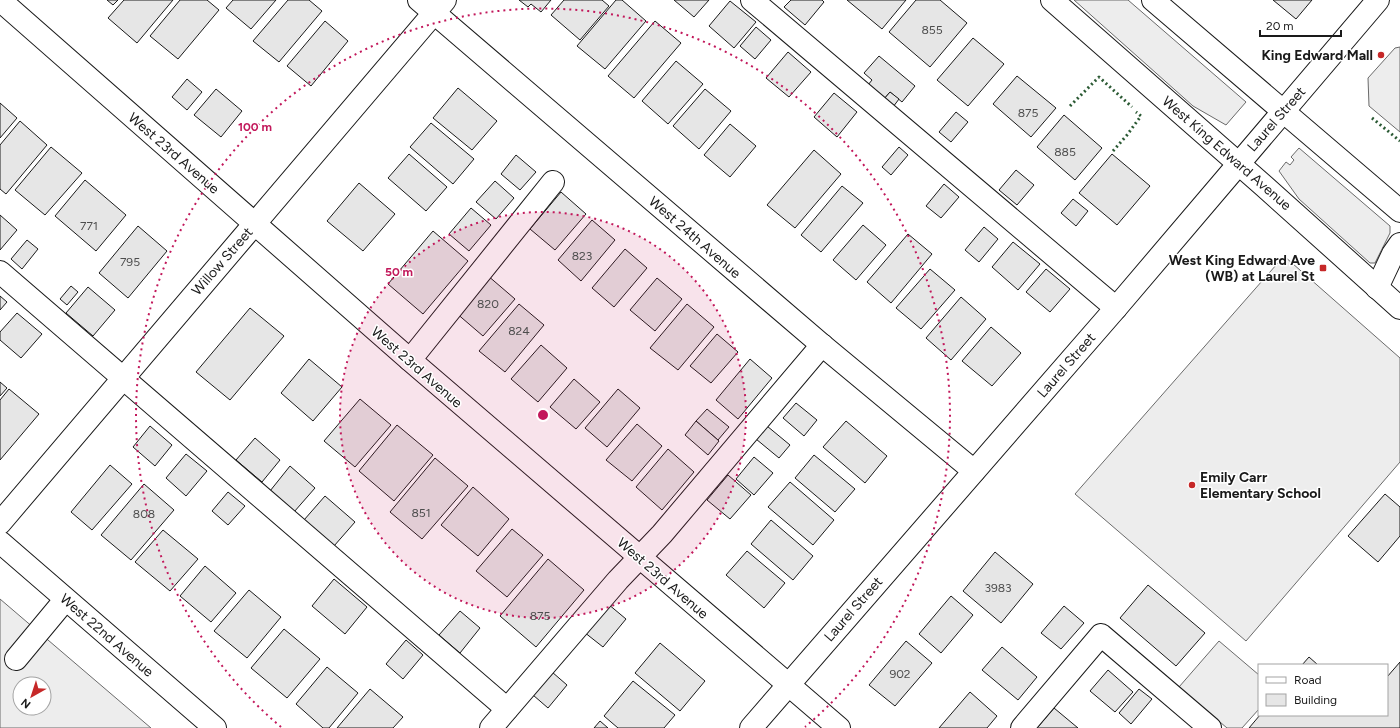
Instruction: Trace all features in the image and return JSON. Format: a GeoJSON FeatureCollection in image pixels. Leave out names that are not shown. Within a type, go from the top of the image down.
{"type":"FeatureCollection","features":[{"type":"Feature","properties":{"kind":"street","name":"West 23rd Avenue"},"geometry":{"type":"LineString","coordinates":[[0,0],[410,360],[839,728]]}},
{"type":"Feature","properties":{"kind":"street"},"geometry":{"type":"LineString","coordinates":[[752,0],[1116,308]]}},
{"type":"Feature","properties":{"kind":"street","name":"West King Edward Avenue"},"geometry":{"type":"LineString","coordinates":[[1052,0],[1238,163],[1400,308]]}},
{"type":"Feature","properties":{"kind":"street"},"geometry":{"type":"LineString","coordinates":[[1153,0],[1400,211]]}},
{"type":"Feature","properties":{"kind":"street","name":"Laurel Street"},"geometry":{"type":"LineString","coordinates":[[752,728],[1116,308],[1378,0]]}},
{"type":"Feature","properties":{"kind":"street","name":"Willow Street"},"geometry":{"type":"LineString","coordinates":[[0,523],[254,224],[433,4]]}},
{"type":"Feature","properties":{"kind":"street","name":"West 24th Avenue"},"geometry":{"type":"LineString","coordinates":[[433,4],[822,345],[974,472]]}},
{"type":"Feature","properties":{"kind":"street"},"geometry":{"type":"LineString","coordinates":[[410,360],[553,182]]}},
{"type":"Feature","properties":{"kind":"street"},"geometry":{"type":"LineString","coordinates":[[1377,288],[1393,254],[1400,244]]}},
{"type":"Feature","properties":{"kind":"street"},"geometry":{"type":"LineString","coordinates":[[0,272],[507,709]]}},
{"type":"Feature","properties":{"kind":"street"},"geometry":{"type":"LineString","coordinates":[[491,728],[639,558],[662,534],[822,345]]}},
{"type":"Feature","properties":{"kind":"street","name":"West 22nd Avenue"},"geometry":{"type":"LineString","coordinates":[[0,542],[65,600],[215,728]]}},
{"type":"Feature","properties":{"kind":"street"},"geometry":{"type":"LineString","coordinates":[[16,659],[65,600]]}},
{"type":"Feature","properties":{"kind":"street"},"geometry":{"type":"LineString","coordinates":[[1022,728],[1101,635],[1210,728]]}},
{"type":"Feature","properties":{"kind":"shaded area"},"geometry":{"type":"Polygon","coordinates":[[[1074,0],[1128,0],[1246,102],[1226,125],[1193,106],[1074,0]]]}},
{"type":"Feature","properties":{"kind":"shaded area"},"geometry":{"type":"Polygon","coordinates":[[[1400,47],[1400,132],[1369,106],[1368,78],[1395,48],[1400,47]]]}},
{"type":"Feature","properties":{"kind":"shaded area"},"geometry":{"type":"Polygon","coordinates":[[[1299,148],[1390,226],[1390,233],[1375,263],[1370,263],[1299,199],[1279,171],[1286,162],[1290,165],[1294,160],[1291,157],[1299,148]]]}},
{"type":"Feature","properties":{"kind":"shaded area"},"geometry":{"type":"Polygon","coordinates":[[[1284,256],[1400,358],[1400,462],[1246,641],[1075,494],[1284,256]]]}},
{"type":"Feature","properties":{"kind":"shaded area"},"geometry":{"type":"Polygon","coordinates":[[[0,599],[151,728],[0,728],[0,599]]]}},
{"type":"Feature","properties":{"kind":"shaded area"},"geometry":{"type":"Polygon","coordinates":[[[1219,641],[1258,674],[1258,710],[1242,728],[1227,728],[1179,687],[1219,641]]]}},
{"type":"Feature","properties":{"kind":"building"},"geometry":{"type":"Polygon","coordinates":[[[107,0],[118,0],[113,5],[107,0]]]}},
{"type":"Feature","properties":{"kind":"building"},"geometry":{"type":"Polygon","coordinates":[[[124,0],[173,0],[137,43],[108,18],[124,0]]]}},
{"type":"Feature","properties":{"kind":"building"},"geometry":{"type":"Polygon","coordinates":[[[180,0],[207,0],[219,10],[178,59],[150,36],[180,0]]]}},
{"type":"Feature","properties":{"kind":"building"},"geometry":{"type":"Polygon","coordinates":[[[233,0],[276,0],[251,29],[226,8],[233,0]]]}},
{"type":"Feature","properties":{"kind":"building"},"geometry":{"type":"Polygon","coordinates":[[[288,0],[309,0],[322,11],[279,62],[253,41],[288,0]]]}},
{"type":"Feature","properties":{"kind":"building"},"geometry":{"type":"Polygon","coordinates":[[[519,0],[551,0],[541,12],[531,4],[528,7],[519,0]]]}},
{"type":"Feature","properties":{"kind":"building"},"geometry":{"type":"Polygon","coordinates":[[[564,0],[602,0],[609,6],[580,40],[551,15],[564,0]]]}},
{"type":"Feature","properties":{"kind":"building"},"geometry":{"type":"Polygon","coordinates":[[[616,0],[622,0],[646,21],[605,69],[577,46],[616,0]]]}},
{"type":"Feature","properties":{"kind":"building"},"geometry":{"type":"Polygon","coordinates":[[[674,0],[709,0],[694,17],[674,0]]]}},
{"type":"Feature","properties":{"kind":"building"},"geometry":{"type":"Polygon","coordinates":[[[791,0],[822,0],[824,2],[805,25],[784,7],[791,0]]]}},
{"type":"Feature","properties":{"kind":"building"},"geometry":{"type":"Polygon","coordinates":[[[847,0],[906,0],[882,29],[847,0]]]}},
{"type":"Feature","properties":{"kind":"building"},"geometry":{"type":"Polygon","coordinates":[[[916,0],[940,0],[967,23],[930,67],[889,32],[916,0]]]}},
{"type":"Feature","properties":{"kind":"building"},"geometry":{"type":"Polygon","coordinates":[[[1273,0],[1312,0],[1296,19],[1273,0]]]}},
{"type":"Feature","properties":{"kind":"building"},"geometry":{"type":"Polygon","coordinates":[[[730,1],[756,22],[734,48],[709,26],[730,1]]]}},
{"type":"Feature","properties":{"kind":"building"},"geometry":{"type":"Polygon","coordinates":[[[325,21],[348,41],[311,86],[287,66],[325,21]]]}},
{"type":"Feature","properties":{"kind":"building"},"geometry":{"type":"Polygon","coordinates":[[[655,21],[681,43],[634,98],[608,76],[655,21]]]}},
{"type":"Feature","properties":{"kind":"building"},"geometry":{"type":"Polygon","coordinates":[[[756,27],[771,40],[755,59],[740,46],[756,27]]]}},
{"type":"Feature","properties":{"kind":"building"},"geometry":{"type":"Polygon","coordinates":[[[973,38],[1004,64],[968,106],[937,80],[973,38]]]}},
{"type":"Feature","properties":{"kind":"building"},"geometry":{"type":"Polygon","coordinates":[[[788,52],[811,72],[789,97],[766,78],[788,52]]]}},
{"type":"Feature","properties":{"kind":"building"},"geometry":{"type":"Polygon","coordinates":[[[879,56],[915,86],[902,102],[890,92],[884,99],[868,85],[872,80],[864,73],[879,56]]]}},
{"type":"Feature","properties":{"kind":"building"},"geometry":{"type":"Polygon","coordinates":[[[676,61],[703,84],[668,124],[642,101],[676,61]]]}},
{"type":"Feature","properties":{"kind":"building"},"geometry":{"type":"Polygon","coordinates":[[[1017,76],[1056,108],[1031,137],[993,104],[1017,76]]]}},
{"type":"Feature","properties":{"kind":"building"},"geometry":{"type":"Polygon","coordinates":[[[187,79],[202,92],[187,110],[172,97],[187,79]]]}},
{"type":"Feature","properties":{"kind":"building"},"geometry":{"type":"Polygon","coordinates":[[[458,88],[497,121],[472,150],[433,118],[458,88]]]}},
{"type":"Feature","properties":{"kind":"building"},"geometry":{"type":"Polygon","coordinates":[[[216,89],[242,111],[221,137],[194,115],[216,89]]]}},
{"type":"Feature","properties":{"kind":"building"},"geometry":{"type":"Polygon","coordinates":[[[705,89],[731,111],[699,149],[673,126],[705,89]]]}},
{"type":"Feature","properties":{"kind":"building"},"geometry":{"type":"Polygon","coordinates":[[[890,92],[899,99],[893,107],[884,99],[890,92]]]}},
{"type":"Feature","properties":{"kind":"building"},"geometry":{"type":"Polygon","coordinates":[[[834,93],[857,112],[837,137],[814,117],[834,93]]]}},
{"type":"Feature","properties":{"kind":"building"},"geometry":{"type":"Polygon","coordinates":[[[0,103],[17,118],[0,138],[0,103]]]}},
{"type":"Feature","properties":{"kind":"building"},"geometry":{"type":"Polygon","coordinates":[[[956,112],[968,122],[951,142],[939,132],[956,112]]]}},
{"type":"Feature","properties":{"kind":"building"},"geometry":{"type":"Polygon","coordinates":[[[1064,115],[1102,148],[1075,180],[1037,147],[1064,115]]]}},
{"type":"Feature","properties":{"kind":"building"},"geometry":{"type":"Polygon","coordinates":[[[20,121],[47,145],[6,194],[0,189],[0,145],[20,121]]]}},
{"type":"Feature","properties":{"kind":"building"},"geometry":{"type":"Polygon","coordinates":[[[431,123],[474,159],[453,184],[410,147],[431,123]]]}},
{"type":"Feature","properties":{"kind":"building"},"geometry":{"type":"Polygon","coordinates":[[[730,124],[756,146],[730,177],[704,155],[730,124]]]}},
{"type":"Feature","properties":{"kind":"building"},"geometry":{"type":"Polygon","coordinates":[[[51,147],[82,173],[45,215],[15,190],[51,147]]]}},
{"type":"Feature","properties":{"kind":"building"},"geometry":{"type":"Polygon","coordinates":[[[899,147],[908,155],[891,175],[882,167],[899,147]]]}},
{"type":"Feature","properties":{"kind":"building"},"geometry":{"type":"Polygon","coordinates":[[[814,150],[841,174],[795,228],[767,205],[814,150]]]}},
{"type":"Feature","properties":{"kind":"building"},"geometry":{"type":"Polygon","coordinates":[[[409,154],[447,187],[426,211],[388,178],[409,154]]]}},
{"type":"Feature","properties":{"kind":"building"},"geometry":{"type":"Polygon","coordinates":[[[1112,154],[1150,186],[1117,225],[1079,193],[1112,154]]]}},
{"type":"Feature","properties":{"kind":"building"},"geometry":{"type":"Polygon","coordinates":[[[516,155],[536,172],[520,190],[501,174],[516,155]]]}},
{"type":"Feature","properties":{"kind":"building"},"geometry":{"type":"Polygon","coordinates":[[[1016,170],[1034,185],[1017,205],[999,190],[1016,170]]]}},
{"type":"Feature","properties":{"kind":"building"},"geometry":{"type":"Polygon","coordinates":[[[85,180],[126,215],[96,251],[55,216],[85,180]]]}},
{"type":"Feature","properties":{"kind":"building"},"geometry":{"type":"Polygon","coordinates":[[[495,181],[514,198],[496,219],[476,202],[495,181]]]}},
{"type":"Feature","properties":{"kind":"building"},"geometry":{"type":"Polygon","coordinates":[[[359,183],[395,214],[363,251],[327,221],[359,183]]]}},
{"type":"Feature","properties":{"kind":"building"},"geometry":{"type":"Polygon","coordinates":[[[944,184],[959,197],[941,218],[926,206],[944,184]]]}},
{"type":"Feature","properties":{"kind":"building"},"geometry":{"type":"Polygon","coordinates":[[[842,186],[863,203],[821,252],[801,235],[842,186]]]}},
{"type":"Feature","properties":{"kind":"building"},"geometry":{"type":"Polygon","coordinates":[[[561,192],[586,214],[555,250],[530,229],[561,192]]]}},
{"type":"Feature","properties":{"kind":"building"},"geometry":{"type":"Polygon","coordinates":[[[1073,199],[1088,211],[1076,226],[1061,213],[1073,199]]]}},
{"type":"Feature","properties":{"kind":"building"},"geometry":{"type":"Polygon","coordinates":[[[471,208],[491,225],[469,251],[449,234],[471,208]]]}},
{"type":"Feature","properties":{"kind":"building"},"geometry":{"type":"Polygon","coordinates":[[[0,215],[17,230],[0,250],[0,215]]]}},
{"type":"Feature","properties":{"kind":"building"},"geometry":{"type":"Polygon","coordinates":[[[592,220],[615,240],[581,281],[558,260],[592,220]]]}},
{"type":"Feature","properties":{"kind":"building"},"geometry":{"type":"Polygon","coordinates":[[[863,225],[886,245],[856,280],[833,260],[863,225]]]}},
{"type":"Feature","properties":{"kind":"building"},"geometry":{"type":"Polygon","coordinates":[[[138,226],[167,251],[128,298],[99,273],[138,226]]]}},
{"type":"Feature","properties":{"kind":"building"},"geometry":{"type":"Polygon","coordinates":[[[984,227],[998,239],[979,262],[965,250],[984,227]]]}},
{"type":"Feature","properties":{"kind":"building"},"geometry":{"type":"Polygon","coordinates":[[[433,231],[468,261],[423,314],[388,284],[433,231]]]}},
{"type":"Feature","properties":{"kind":"building"},"geometry":{"type":"Polygon","coordinates":[[[908,234],[932,254],[891,303],[867,282],[908,234]]]}},
{"type":"Feature","properties":{"kind":"building"},"geometry":{"type":"Polygon","coordinates":[[[27,240],[38,249],[22,269],[11,259],[27,240]]]}},
{"type":"Feature","properties":{"kind":"building"},"geometry":{"type":"Polygon","coordinates":[[[1013,242],[1040,264],[1018,290],[992,267],[1013,242]]]}},
{"type":"Feature","properties":{"kind":"building"},"geometry":{"type":"Polygon","coordinates":[[[625,249],[647,268],[614,307],[592,288],[625,249]]]}},
{"type":"Feature","properties":{"kind":"building"},"geometry":{"type":"Polygon","coordinates":[[[930,269],[955,290],[921,329],[896,308],[930,269]]]}},
{"type":"Feature","properties":{"kind":"building"},"geometry":{"type":"Polygon","coordinates":[[[1046,269],[1070,289],[1050,312],[1026,292],[1046,269]]]}},
{"type":"Feature","properties":{"kind":"building"},"geometry":{"type":"Polygon","coordinates":[[[487,275],[515,299],[483,336],[455,312],[487,275]]]}},
{"type":"Feature","properties":{"kind":"building"},"geometry":{"type":"Polygon","coordinates":[[[657,278],[682,299],[655,331],[630,310],[657,278]]]}},
{"type":"Feature","properties":{"kind":"building"},"geometry":{"type":"Polygon","coordinates":[[[71,286],[78,292],[67,305],[60,299],[71,286]]]}},
{"type":"Feature","properties":{"kind":"building"},"geometry":{"type":"Polygon","coordinates":[[[88,287],[115,310],[93,336],[66,313],[88,287]]]}},
{"type":"Feature","properties":{"kind":"building"},"geometry":{"type":"Polygon","coordinates":[[[0,296],[7,302],[0,310],[0,296]]]}},
{"type":"Feature","properties":{"kind":"building"},"geometry":{"type":"Polygon","coordinates":[[[961,297],[986,319],[951,360],[926,338],[961,297]]]}},
{"type":"Feature","properties":{"kind":"building"},"geometry":{"type":"Polygon","coordinates":[[[519,304],[544,325],[505,372],[479,351],[519,304]]]}},
{"type":"Feature","properties":{"kind":"building"},"geometry":{"type":"Polygon","coordinates":[[[687,304],[714,327],[678,370],[650,348],[687,304]]]}},
{"type":"Feature","properties":{"kind":"building"},"geometry":{"type":"Polygon","coordinates":[[[250,308],[284,336],[230,400],[196,372],[250,308]]]}},
{"type":"Feature","properties":{"kind":"building"},"geometry":{"type":"Polygon","coordinates":[[[17,313],[42,334],[21,358],[0,340],[0,332],[17,313]]]}},
{"type":"Feature","properties":{"kind":"building"},"geometry":{"type":"Polygon","coordinates":[[[991,327],[1021,353],[992,386],[962,361],[991,327]]]}},
{"type":"Feature","properties":{"kind":"building"},"geometry":{"type":"Polygon","coordinates":[[[717,334],[738,352],[711,383],[690,366],[717,334]]]}},
{"type":"Feature","properties":{"kind":"building"},"geometry":{"type":"Polygon","coordinates":[[[541,345],[567,368],[538,402],[511,379],[541,345]]]}},
{"type":"Feature","properties":{"kind":"building"},"geometry":{"type":"Polygon","coordinates":[[[309,359],[342,387],[313,421],[281,393],[309,359]]]}},
{"type":"Feature","properties":{"kind":"building"},"geometry":{"type":"Polygon","coordinates":[[[750,359],[772,378],[738,419],[716,400],[750,359]]]}},
{"type":"Feature","properties":{"kind":"building"},"geometry":{"type":"Polygon","coordinates":[[[574,379],[600,402],[576,429],[550,407],[574,379]]]}},
{"type":"Feature","properties":{"kind":"building"},"geometry":{"type":"Polygon","coordinates":[[[0,382],[7,388],[0,396],[0,382]]]}},
{"type":"Feature","properties":{"kind":"building"},"geometry":{"type":"Polygon","coordinates":[[[9,389],[39,414],[0,460],[0,400],[9,389]]]}},
{"type":"Feature","properties":{"kind":"building"},"geometry":{"type":"Polygon","coordinates":[[[618,389],[640,408],[607,447],[585,428],[618,389]]]}},
{"type":"Feature","properties":{"kind":"building"},"geometry":{"type":"Polygon","coordinates":[[[360,399],[391,425],[355,467],[324,441],[360,399]]]}},
{"type":"Feature","properties":{"kind":"building"},"geometry":{"type":"Polygon","coordinates":[[[796,403],[817,420],[804,436],[783,418],[796,403]]]}},
{"type":"Feature","properties":{"kind":"building"},"geometry":{"type":"Polygon","coordinates":[[[707,409],[729,427],[718,440],[696,421],[707,409]]]}},
{"type":"Feature","properties":{"kind":"building"},"geometry":{"type":"Polygon","coordinates":[[[696,421],[719,441],[708,455],[685,435],[696,421]]]}},
{"type":"Feature","properties":{"kind":"building"},"geometry":{"type":"Polygon","coordinates":[[[846,421],[887,456],[865,483],[823,447],[846,421]]]}},
{"type":"Feature","properties":{"kind":"building"},"geometry":{"type":"Polygon","coordinates":[[[637,424],[662,446],[632,481],[606,460],[637,424]]]}},
{"type":"Feature","properties":{"kind":"building"},"geometry":{"type":"Polygon","coordinates":[[[397,425],[433,455],[394,501],[359,471],[397,425]]]}},
{"type":"Feature","properties":{"kind":"building"},"geometry":{"type":"Polygon","coordinates":[[[150,426],[172,445],[155,466],[133,447],[150,426]]]}},
{"type":"Feature","properties":{"kind":"building"},"geometry":{"type":"Polygon","coordinates":[[[767,426],[790,445],[779,458],[756,439],[767,426]]]}},
{"type":"Feature","properties":{"kind":"building"},"geometry":{"type":"Polygon","coordinates":[[[255,438],[280,460],[262,482],[236,460],[255,438]]]}},
{"type":"Feature","properties":{"kind":"building"},"geometry":{"type":"Polygon","coordinates":[[[668,449],[694,472],[662,510],[636,487],[668,449]]]}},
{"type":"Feature","properties":{"kind":"building"},"geometry":{"type":"Polygon","coordinates":[[[186,454],[207,471],[186,496],[166,478],[186,454]]]}},
{"type":"Feature","properties":{"kind":"building"},"geometry":{"type":"Polygon","coordinates":[[[814,455],[855,489],[835,512],[795,478],[814,455]]]}},
{"type":"Feature","properties":{"kind":"building"},"geometry":{"type":"Polygon","coordinates":[[[754,457],[773,473],[754,495],[736,479],[754,457]]]}},
{"type":"Feature","properties":{"kind":"building"},"geometry":{"type":"Polygon","coordinates":[[[435,458],[468,486],[422,539],[390,512],[435,458]]]}},
{"type":"Feature","properties":{"kind":"building"},"geometry":{"type":"Polygon","coordinates":[[[110,465],[132,484],[92,530],[71,512],[110,465]]]}},
{"type":"Feature","properties":{"kind":"building"},"geometry":{"type":"Polygon","coordinates":[[[290,466],[315,488],[294,512],[270,491],[290,466]]]}},
{"type":"Feature","properties":{"kind":"building"},"geometry":{"type":"Polygon","coordinates":[[[728,475],[751,495],[730,519],[707,500],[728,475]]]}},
{"type":"Feature","properties":{"kind":"building"},"geometry":{"type":"Polygon","coordinates":[[[790,482],[834,520],[813,545],[768,507],[790,482]]]}},
{"type":"Feature","properties":{"kind":"building"},"geometry":{"type":"Polygon","coordinates":[[[144,484],[174,510],[131,560],[101,535],[144,484]]]}},
{"type":"Feature","properties":{"kind":"building"},"geometry":{"type":"Polygon","coordinates":[[[473,487],[509,519],[478,556],[441,525],[473,487]]]}},
{"type":"Feature","properties":{"kind":"building"},"geometry":{"type":"Polygon","coordinates":[[[228,492],[245,506],[228,525],[212,511],[228,492]]]}},
{"type":"Feature","properties":{"kind":"building"},"geometry":{"type":"Polygon","coordinates":[[[1385,494],[1400,507],[1400,536],[1378,562],[1348,536],[1385,494]]]}},
{"type":"Feature","properties":{"kind":"building"},"geometry":{"type":"Polygon","coordinates":[[[325,496],[355,522],[334,546],[304,520],[325,496]]]}},
{"type":"Feature","properties":{"kind":"building"},"geometry":{"type":"Polygon","coordinates":[[[771,520],[813,556],[793,580],[751,544],[771,520]]]}},
{"type":"Feature","properties":{"kind":"building"},"geometry":{"type":"Polygon","coordinates":[[[512,529],[543,555],[507,597],[476,571],[512,529]]]}},
{"type":"Feature","properties":{"kind":"building"},"geometry":{"type":"Polygon","coordinates":[[[163,530],[198,559],[170,591],[135,562],[163,530]]]}},
{"type":"Feature","properties":{"kind":"building"},"geometry":{"type":"Polygon","coordinates":[[[747,551],[785,583],[764,608],[726,575],[747,551]]]}},
{"type":"Feature","properties":{"kind":"building"},"geometry":{"type":"Polygon","coordinates":[[[995,552],[1033,584],[1001,623],[963,591],[995,552]]]}},
{"type":"Feature","properties":{"kind":"building"},"geometry":{"type":"Polygon","coordinates":[[[548,559],[584,590],[536,647],[500,616],[548,559]]]}},
{"type":"Feature","properties":{"kind":"building"},"geometry":{"type":"Polygon","coordinates":[[[205,566],[236,593],[211,622],[180,596],[205,566]]]}},
{"type":"Feature","properties":{"kind":"building"},"geometry":{"type":"Polygon","coordinates":[[[334,579],[367,607],[345,634],[312,606],[334,579]]]}},
{"type":"Feature","properties":{"kind":"building"},"geometry":{"type":"Polygon","coordinates":[[[1148,585],[1205,633],[1176,666],[1120,618],[1148,585]]]}},
{"type":"Feature","properties":{"kind":"building"},"geometry":{"type":"Polygon","coordinates":[[[249,590],[281,617],[247,658],[214,631],[249,590]]]}},
{"type":"Feature","properties":{"kind":"building"},"geometry":{"type":"Polygon","coordinates":[[[951,596],[973,615],[941,653],[919,634],[951,596]]]}},
{"type":"Feature","properties":{"kind":"building"},"geometry":{"type":"Polygon","coordinates":[[[608,604],[626,619],[603,647],[584,632],[608,604]]]}},
{"type":"Feature","properties":{"kind":"building"},"geometry":{"type":"Polygon","coordinates":[[[1064,606],[1084,623],[1061,649],[1041,633],[1064,606]]]}},
{"type":"Feature","properties":{"kind":"building"},"geometry":{"type":"Polygon","coordinates":[[[460,611],[480,628],[460,653],[439,635],[460,611]]]}},
{"type":"Feature","properties":{"kind":"building"},"geometry":{"type":"Polygon","coordinates":[[[284,629],[320,659],[287,698],[251,668],[284,629]]]}},
{"type":"Feature","properties":{"kind":"building"},"geometry":{"type":"Polygon","coordinates":[[[406,640],[423,655],[403,679],[386,664],[406,640]]]}},
{"type":"Feature","properties":{"kind":"building"},"geometry":{"type":"Polygon","coordinates":[[[906,641],[932,663],[895,706],[869,685],[906,641]]]}},
{"type":"Feature","properties":{"kind":"building"},"geometry":{"type":"Polygon","coordinates":[[[660,643],[705,681],[680,711],[635,673],[660,643]]]}},
{"type":"Feature","properties":{"kind":"building"},"geometry":{"type":"Polygon","coordinates":[[[1002,647],[1037,677],[1018,700],[982,670],[1002,647]]]}},
{"type":"Feature","properties":{"kind":"building"},"geometry":{"type":"Polygon","coordinates":[[[1309,657],[1317,664],[1303,664],[1309,657]]]}},
{"type":"Feature","properties":{"kind":"building"},"geometry":{"type":"Polygon","coordinates":[[[1400,662],[1400,728],[1249,728],[1259,716],[1388,716],[1388,676],[1400,662]]]}},
{"type":"Feature","properties":{"kind":"building"},"geometry":{"type":"Polygon","coordinates":[[[327,667],[358,693],[329,728],[323,728],[296,704],[327,667]]]}},
{"type":"Feature","properties":{"kind":"building"},"geometry":{"type":"Polygon","coordinates":[[[1108,670],[1133,692],[1115,712],[1090,691],[1108,670]]]}},
{"type":"Feature","properties":{"kind":"building"},"geometry":{"type":"Polygon","coordinates":[[[552,672],[567,685],[548,708],[533,695],[552,672]]]}},
{"type":"Feature","properties":{"kind":"building"},"geometry":{"type":"Polygon","coordinates":[[[633,681],[675,715],[664,728],[618,728],[604,716],[633,681]]]}},
{"type":"Feature","properties":{"kind":"building"},"geometry":{"type":"Polygon","coordinates":[[[370,689],[403,717],[393,728],[337,728],[370,689]]]}},
{"type":"Feature","properties":{"kind":"building"},"geometry":{"type":"Polygon","coordinates":[[[1139,689],[1152,699],[1131,724],[1119,713],[1139,689]]]}},
{"type":"Feature","properties":{"kind":"building"},"geometry":{"type":"Polygon","coordinates":[[[970,692],[997,716],[987,728],[939,728],[970,692]]]}},
{"type":"Feature","properties":{"kind":"building"},"geometry":{"type":"Polygon","coordinates":[[[1054,708],[1078,728],[1037,728],[1054,708]]]}},
{"type":"Feature","properties":{"kind":"building"},"geometry":{"type":"Polygon","coordinates":[[[600,721],[608,728],[594,728],[600,721]]]}},
{"type":"Feature","properties":{"kind":"hedge"},"geometry":{"type":"LineString","coordinates":[[1070,106],[1099,77],[1132,107]]}},
{"type":"Feature","properties":{"kind":"hedge"},"geometry":{"type":"LineString","coordinates":[[1113,151],[1141,116],[1136,112]]}},
{"type":"Feature","properties":{"kind":"hedge"},"geometry":{"type":"LineString","coordinates":[[1372,118],[1400,141]]}},
{"type":"Feature","properties":{"kind":"place","name":"King Edward Mall"},"geometry":{"type":"Point","coordinates":[1381,55]}},
{"type":"Feature","properties":{"kind":"place","name":"West King Edward Ave (WB) at Laurel St"},"geometry":{"type":"Point","coordinates":[1323,268]}},
{"type":"Feature","properties":{"kind":"place","name":"Emily Carr Elementary School"},"geometry":{"type":"Point","coordinates":[1192,485]}}]}
